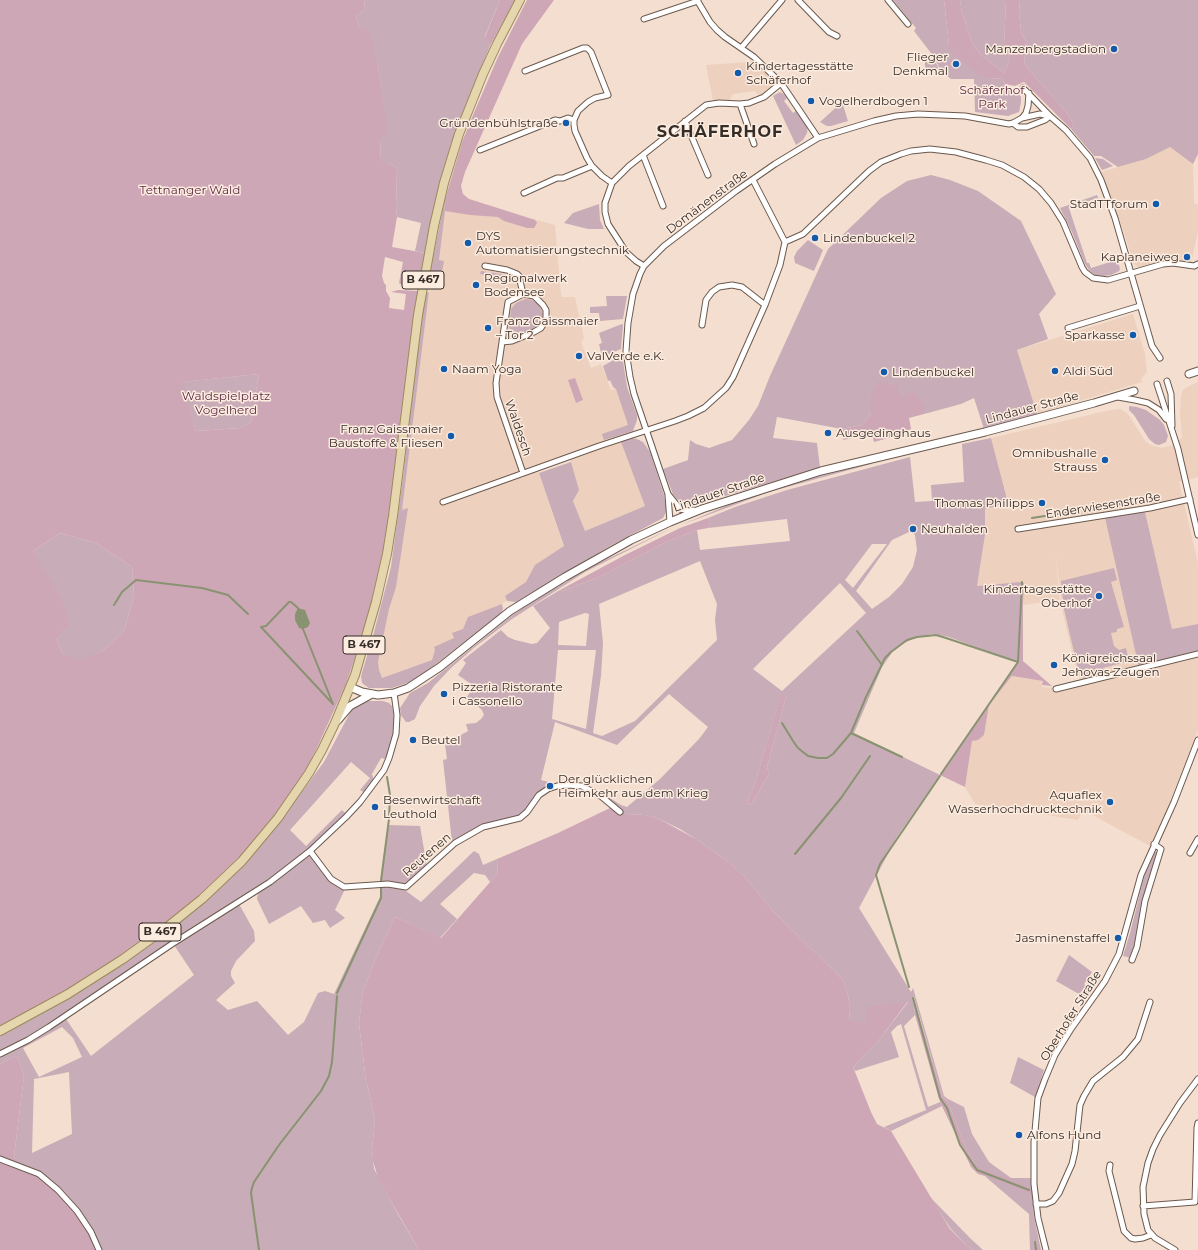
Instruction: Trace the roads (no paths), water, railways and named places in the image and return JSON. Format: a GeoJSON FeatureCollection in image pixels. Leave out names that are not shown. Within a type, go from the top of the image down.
{"type":"FeatureCollection","features":[{"type":"Feature","properties":{"kind":"main road","name":"B 467"},"geometry":{"type":"LineString","coordinates":[[0,1032],[68,994],[123,959],[166,928],[202,899],[242,861],[278,818],[309,773],[335,723],[350,687],[367,636],[387,554],[418,315],[439,202],[459,134],[472,100],[497,44],[520,0]]}},
{"type":"Feature","properties":{"kind":"main road"},"geometry":{"type":"LineString","coordinates":[[1189,374],[1198,371]]}},
{"type":"Feature","properties":{"kind":"main road","name":"Lindauer Straße"},"geometry":{"type":"LineString","coordinates":[[350,687],[372,694],[394,693],[408,688],[428,676],[485,630],[523,603],[598,557],[670,522],[702,509],[821,471],[985,432],[1134,391]]}},
{"type":"Feature","properties":{"kind":"main road"},"geometry":{"type":"LineString","coordinates":[[335,723],[350,706],[372,694]]}},
{"type":"Feature","properties":{"kind":"street"},"geometry":{"type":"LineString","coordinates":[[741,48],[782,0]]}},
{"type":"Feature","properties":{"kind":"street"},"geometry":{"type":"LineString","coordinates":[[798,0],[829,32],[837,36]]}},
{"type":"Feature","properties":{"kind":"street"},"geometry":{"type":"LineString","coordinates":[[888,0],[908,24]]}},
{"type":"Feature","properties":{"kind":"street"},"geometry":{"type":"LineString","coordinates":[[644,19],[697,1],[710,22],[717,30],[754,57],[780,83],[818,138]]}},
{"type":"Feature","properties":{"kind":"street"},"geometry":{"type":"LineString","coordinates":[[525,71],[583,48],[587,48],[608,94],[595,98],[578,111],[574,120],[575,131],[592,166],[612,183]]}},
{"type":"Feature","properties":{"kind":"street"},"geometry":{"type":"LineString","coordinates":[[644,266],[626,252],[608,224],[605,212],[605,203],[612,183],[619,174],[706,105],[719,103],[749,103],[760,99],[780,83]]}},
{"type":"Feature","properties":{"kind":"street"},"geometry":{"type":"LineString","coordinates":[[1023,88],[1066,130],[1090,158],[1110,203],[1152,346],[1160,358]]}},
{"type":"Feature","properties":{"kind":"street"},"geometry":{"type":"LineString","coordinates":[[1022,118],[1026,113],[1028,106],[1029,93]]}},
{"type":"Feature","properties":{"kind":"street"},"geometry":{"type":"LineString","coordinates":[[740,104],[754,144]]}},
{"type":"Feature","properties":{"kind":"street"},"geometry":{"type":"LineString","coordinates":[[1013,123],[1022,118],[1042,113],[1050,116]]}},
{"type":"Feature","properties":{"kind":"street","name":"Domänenstraße"},"geometry":{"type":"LineString","coordinates":[[670,522],[668,494],[632,389],[626,351],[628,322],[633,294],[644,266],[655,254],[775,164],[818,138],[896,116],[918,114],[965,116],[1009,124],[1013,123],[1018,127],[1026,127],[1045,120],[1050,116]]}},
{"type":"Feature","properties":{"kind":"street"},"geometry":{"type":"LineString","coordinates":[[480,150],[555,120],[560,121],[568,118],[574,120]]}},
{"type":"Feature","properties":{"kind":"street"},"geometry":{"type":"LineString","coordinates":[[685,121],[708,175]]}},
{"type":"Feature","properties":{"kind":"street"},"geometry":{"type":"LineString","coordinates":[[753,180],[785,242],[803,234],[843,194],[881,162],[911,151],[941,150],[973,156],[1013,170],[1030,182],[1046,197],[1065,227],[1082,266],[1089,276],[1097,280],[1108,280],[1162,264],[1173,263],[1194,266],[1198,264]]}},
{"type":"Feature","properties":{"kind":"street"},"geometry":{"type":"LineString","coordinates":[[643,155],[663,206]]}},
{"type":"Feature","properties":{"kind":"street"},"geometry":{"type":"LineString","coordinates":[[524,193],[557,178],[562,178],[592,166]]}},
{"type":"Feature","properties":{"kind":"street","name":"Waldesch"},"geometry":{"type":"LineString","coordinates":[[443,502],[688,416],[704,408],[726,388],[733,377],[765,305],[780,265],[785,242]]}},
{"type":"Feature","properties":{"kind":"street"},"geometry":{"type":"LineString","coordinates":[[485,266],[507,270],[517,274],[519,276],[523,294],[534,296],[546,310],[546,320],[541,328],[512,340],[502,342]]}},
{"type":"Feature","properties":{"kind":"street"},"geometry":{"type":"LineString","coordinates":[[702,325],[706,300],[712,292],[719,287],[732,285],[742,287],[765,305]]}},
{"type":"Feature","properties":{"kind":"street","name":"Waldesch"},"geometry":{"type":"LineString","coordinates":[[523,294],[508,302],[496,383],[497,397],[523,473]]}},
{"type":"Feature","properties":{"kind":"street"},"geometry":{"type":"LineString","coordinates":[[1068,328],[1140,306]]}},
{"type":"Feature","properties":{"kind":"street"},"geometry":{"type":"LineString","coordinates":[[1167,381],[1171,394],[1173,410],[1172,429]]}},
{"type":"Feature","properties":{"kind":"street"},"geometry":{"type":"LineString","coordinates":[[1157,384],[1172,429],[1198,535]]}},
{"type":"Feature","properties":{"kind":"street"},"geometry":{"type":"LineString","coordinates":[[1116,397],[1148,403],[1155,407],[1163,414],[1172,429]]}},
{"type":"Feature","properties":{"kind":"street","name":"Domänenstraße"},"geometry":{"type":"LineString","coordinates":[[668,494],[680,509],[688,511],[702,509]]}},
{"type":"Feature","properties":{"kind":"street","name":"Enderwiesenstraße"},"geometry":{"type":"LineString","coordinates":[[1018,529],[1150,508],[1190,499]]}},
{"type":"Feature","properties":{"kind":"street"},"geometry":{"type":"LineString","coordinates":[[1056,690],[1198,654]]}},
{"type":"Feature","properties":{"kind":"street"},"geometry":{"type":"LineString","coordinates":[[0,1054],[28,1040],[49,1027],[202,925],[270,882],[310,851],[360,802],[384,770],[393,748],[397,730],[397,714],[394,693]]}},
{"type":"Feature","properties":{"kind":"street","name":"Oberhofer Straße"},"geometry":{"type":"LineString","coordinates":[[1046,1250],[1040,1230],[1036,1204],[1034,1142],[1036,1109],[1043,1084],[1050,1065],[1061,1046],[1104,981],[1119,954],[1128,926],[1137,888],[1154,844],[1174,802],[1198,740]]}},
{"type":"Feature","properties":{"kind":"street","name":"Reutenen"},"geometry":{"type":"LineString","coordinates":[[310,851],[331,878],[344,887],[388,884],[406,887],[455,843],[483,827],[520,818],[527,812],[539,795],[548,789],[567,785],[582,786],[602,797],[620,812]]}},
{"type":"Feature","properties":{"kind":"street"},"geometry":{"type":"LineString","coordinates":[[1190,853],[1198,839]]}},
{"type":"Feature","properties":{"kind":"street"},"geometry":{"type":"LineString","coordinates":[[1132,960],[1137,947],[1145,902],[1161,849],[1154,844]]}},
{"type":"Feature","properties":{"kind":"street"},"geometry":{"type":"LineString","coordinates":[[1036,1204],[1046,1204],[1052,1202],[1059,1193],[1072,1164],[1075,1151],[1080,1105],[1084,1096],[1092,1081],[1123,1057],[1138,1039],[1150,1002]]}},
{"type":"Feature","properties":{"kind":"street"},"geometry":{"type":"LineString","coordinates":[[1175,1250],[1151,1235],[1145,1223],[1143,1206],[1144,1187],[1153,1149],[1160,1135],[1180,1103],[1198,1079]]}},
{"type":"Feature","properties":{"kind":"street"},"geometry":{"type":"LineString","coordinates":[[1143,1206],[1195,1202],[1198,1123]]}},
{"type":"Feature","properties":{"kind":"street"},"geometry":{"type":"LineString","coordinates":[[0,1159],[38,1174],[58,1190],[77,1211],[91,1232],[99,1250]]}},
{"type":"Feature","properties":{"kind":"street"},"geometry":{"type":"LineString","coordinates":[[1110,1165],[1109,1171],[1124,1231],[1130,1238],[1135,1239],[1151,1235]]}},
{"type":"Feature","properties":{"kind":"waterway"},"geometry":{"type":"LineString","coordinates":[[1092,509],[1132,502]]}},
{"type":"Feature","properties":{"kind":"waterway"},"geometry":{"type":"LineString","coordinates":[[1032,518],[1070,512]]}},
{"type":"Feature","properties":{"kind":"waterway"},"geometry":{"type":"LineString","coordinates":[[114,605],[122,592],[136,580],[202,588],[228,595],[248,614]]}},
{"type":"Feature","properties":{"kind":"waterway"},"geometry":{"type":"LineString","coordinates":[[941,774],[1018,662],[1022,582]]}},
{"type":"Feature","properties":{"kind":"waterway"},"geometry":{"type":"LineString","coordinates":[[289,602],[298,608],[303,629],[333,704],[261,627],[266,626],[289,602]]}},
{"type":"Feature","properties":{"kind":"waterway"},"geometry":{"type":"LineString","coordinates":[[857,631],[882,665]]}},
{"type":"Feature","properties":{"kind":"waterway"},"geometry":{"type":"LineString","coordinates":[[782,723],[798,748],[808,756],[827,758],[833,754],[851,733],[866,697],[885,658],[907,640],[917,637],[936,635],[1018,662]]}},
{"type":"Feature","properties":{"kind":"waterway"},"geometry":{"type":"LineString","coordinates":[[851,733],[902,757]]}},
{"type":"Feature","properties":{"kind":"waterway"},"geometry":{"type":"LineString","coordinates":[[795,854],[841,798],[870,756]]}},
{"type":"Feature","properties":{"kind":"waterway"},"geometry":{"type":"LineString","coordinates":[[909,987],[876,875],[880,864],[940,776]]}},
{"type":"Feature","properties":{"kind":"waterway"},"geometry":{"type":"LineString","coordinates":[[381,881],[389,819],[390,795],[387,777]]}},
{"type":"Feature","properties":{"kind":"waterway"},"geometry":{"type":"LineString","coordinates":[[337,993],[381,898],[381,888]]}},
{"type":"Feature","properties":{"kind":"waterway"},"geometry":{"type":"LineString","coordinates":[[259,1250],[251,1193],[252,1188],[254,1182],[279,1145],[321,1091],[329,1076],[332,1062],[337,996]]}},
{"type":"Feature","properties":{"kind":"waterway"},"geometry":{"type":"LineString","coordinates":[[913,998],[940,1098],[947,1108],[960,1145],[977,1170],[1029,1190]]}},
{"type":"Feature","properties":{"kind":"waterway"},"geometry":{"type":"LineString","coordinates":[[1035,1242],[1036,1250]]}},
{"type":"Feature","properties":{"kind":"place","name":"Manzenbergstadion"},"geometry":{"type":"Point","coordinates":[1114,49]}},
{"type":"Feature","properties":{"kind":"place","name":"Flieger Denkmal"},"geometry":{"type":"Point","coordinates":[956,64]}},
{"type":"Feature","properties":{"kind":"place","name":"Kindertagesstätte Schäferhof"},"geometry":{"type":"Point","coordinates":[738,73]}},
{"type":"Feature","properties":{"kind":"place","name":"Vogelherdbogen 1"},"geometry":{"type":"Point","coordinates":[811,101]}},
{"type":"Feature","properties":{"kind":"place","name":"Gründenbühlstraße"},"geometry":{"type":"Point","coordinates":[566,123]}},
{"type":"Feature","properties":{"kind":"place","name":"StadTTforum"},"geometry":{"type":"Point","coordinates":[1156,204]}},
{"type":"Feature","properties":{"kind":"place","name":"Lindenbuckel 2"},"geometry":{"type":"Point","coordinates":[815,238]}},
{"type":"Feature","properties":{"kind":"place","name":"DYS Automatisierungstechnik"},"geometry":{"type":"Point","coordinates":[468,243]}},
{"type":"Feature","properties":{"kind":"place","name":"Kaplaneiweg"},"geometry":{"type":"Point","coordinates":[1187,257]}},
{"type":"Feature","properties":{"kind":"place","name":"Regionalwerk Bodensee"},"geometry":{"type":"Point","coordinates":[476,285]}},
{"type":"Feature","properties":{"kind":"place","name":"Franz Gaissmaier – Tor 2"},"geometry":{"type":"Point","coordinates":[488,328]}},
{"type":"Feature","properties":{"kind":"place","name":"Sparkasse"},"geometry":{"type":"Point","coordinates":[1133,335]}},
{"type":"Feature","properties":{"kind":"place","name":"ValVerde e.K."},"geometry":{"type":"Point","coordinates":[579,356]}},
{"type":"Feature","properties":{"kind":"place","name":"Naam Yoga"},"geometry":{"type":"Point","coordinates":[444,369]}},
{"type":"Feature","properties":{"kind":"place","name":"Aldi Süd"},"geometry":{"type":"Point","coordinates":[1055,371]}},
{"type":"Feature","properties":{"kind":"place","name":"Lindenbuckel"},"geometry":{"type":"Point","coordinates":[884,372]}},
{"type":"Feature","properties":{"kind":"place","name":"Ausgedinghaus"},"geometry":{"type":"Point","coordinates":[828,433]}},
{"type":"Feature","properties":{"kind":"place","name":"Franz Gaissmaier Baustoffe & Fliesen"},"geometry":{"type":"Point","coordinates":[451,436]}},
{"type":"Feature","properties":{"kind":"place","name":"Omnibushalle Strauss"},"geometry":{"type":"Point","coordinates":[1105,460]}},
{"type":"Feature","properties":{"kind":"place","name":"Thomas Philipps"},"geometry":{"type":"Point","coordinates":[1042,503]}},
{"type":"Feature","properties":{"kind":"place","name":"Neuhalden"},"geometry":{"type":"Point","coordinates":[913,529]}},
{"type":"Feature","properties":{"kind":"place","name":"Kindertagesstätte Oberhof"},"geometry":{"type":"Point","coordinates":[1099,596]}},
{"type":"Feature","properties":{"kind":"place","name":"Königreichssaal Jehovas Zeugen"},"geometry":{"type":"Point","coordinates":[1054,665]}},
{"type":"Feature","properties":{"kind":"place","name":"Pizzeria Ristorante i Cassonello"},"geometry":{"type":"Point","coordinates":[444,694]}},
{"type":"Feature","properties":{"kind":"place","name":"Beutel"},"geometry":{"type":"Point","coordinates":[413,740]}},
{"type":"Feature","properties":{"kind":"place","name":"Der glücklichen Heimkehr aus dem Krieg"},"geometry":{"type":"Point","coordinates":[550,786]}},
{"type":"Feature","properties":{"kind":"place","name":"Aquaflex Wasserhochdrucktechnik"},"geometry":{"type":"Point","coordinates":[1110,802]}},
{"type":"Feature","properties":{"kind":"place","name":"Besenwirtschaft Leuthold"},"geometry":{"type":"Point","coordinates":[375,807]}},
{"type":"Feature","properties":{"kind":"place","name":"Jasminenstaffel"},"geometry":{"type":"Point","coordinates":[1118,938]}},
{"type":"Feature","properties":{"kind":"place","name":"Alfons Hund"},"geometry":{"type":"Point","coordinates":[1019,1135]}},
{"type":"Feature","properties":{"kind":"district","name":"SCHÄFERHOF"},"geometry":{"type":"Point","coordinates":[720,132]}},
{"type":"Feature","properties":{"kind":"park label","name":"Schäferhof Park"},"geometry":{"type":"Point","coordinates":[992,97]}},
{"type":"Feature","properties":{"kind":"park label","name":"Tettnanger Wald"},"geometry":{"type":"Point","coordinates":[190,190]}},
{"type":"Feature","properties":{"kind":"park label","name":"Waldspielplatz Vogelherd"},"geometry":{"type":"Point","coordinates":[226,403]}}]}
